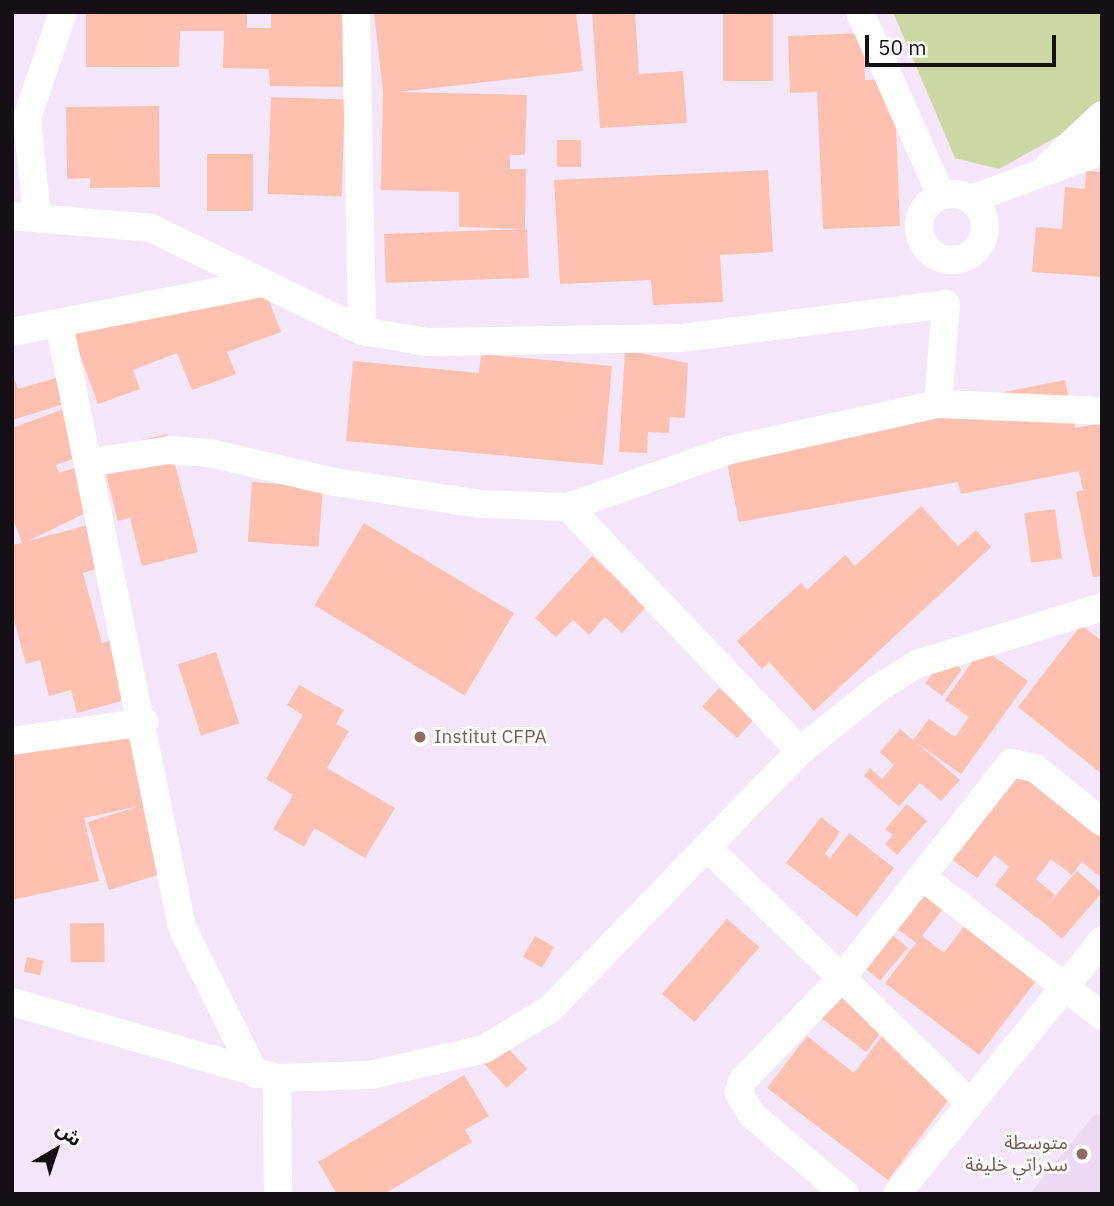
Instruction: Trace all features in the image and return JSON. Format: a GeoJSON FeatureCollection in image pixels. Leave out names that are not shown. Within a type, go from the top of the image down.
{"type":"FeatureCollection","features":[{"type":"Feature","properties":{"kind":"street"},"geometry":{"type":"LineString","coordinates":[[63,12],[27,118],[24,217],[151,228],[362,331],[427,342],[682,338],[946,304]]}},
{"type":"Feature","properties":{"kind":"street"},"geometry":{"type":"LineString","coordinates":[[356,12],[362,331]]}},
{"type":"Feature","properties":{"kind":"street"},"geometry":{"type":"LineString","coordinates":[[860,12],[941,195]]}},
{"type":"Feature","properties":{"kind":"street"},"geometry":{"type":"LineString","coordinates":[[1043,171],[1102,116]]}},
{"type":"Feature","properties":{"kind":"street"},"geometry":{"type":"LineString","coordinates":[[941,195],[971,199],[1102,151]]}},
{"type":"Feature","properties":{"kind":"street"},"geometry":{"type":"LineString","coordinates":[[941,195],[922,213],[920,239],[939,258],[952,261],[972,255],[984,237],[984,216],[971,199]]}},
{"type":"Feature","properties":{"kind":"street"},"geometry":{"type":"LineString","coordinates":[[938,404],[952,261]]}},
{"type":"Feature","properties":{"kind":"street"},"geometry":{"type":"LineString","coordinates":[[12,332],[261,283]]}},
{"type":"Feature","properties":{"kind":"street"},"geometry":{"type":"LineString","coordinates":[[60,323],[87,463],[145,722],[183,927],[266,1076],[278,1194]]}},
{"type":"Feature","properties":{"kind":"street"},"geometry":{"type":"LineString","coordinates":[[87,463],[196,452],[481,504],[568,507],[730,450],[938,404],[1102,411]]}},
{"type":"Feature","properties":{"kind":"street"},"geometry":{"type":"LineString","coordinates":[[568,507],[800,751]]}},
{"type":"Feature","properties":{"kind":"street"},"geometry":{"type":"LineString","coordinates":[[12,1002],[266,1076],[416,1067],[510,1038],[549,1010],[800,751],[918,664],[1102,607]]}},
{"type":"Feature","properties":{"kind":"street"},"geometry":{"type":"LineString","coordinates":[[12,741],[145,722]]}},
{"type":"Feature","properties":{"kind":"street"},"geometry":{"type":"LineString","coordinates":[[845,1194],[752,1115],[739,1093],[742,1082],[841,979],[924,878],[1011,763],[1035,768],[1102,822]]}},
{"type":"Feature","properties":{"kind":"street"},"geometry":{"type":"LineString","coordinates":[[707,847],[969,1102]]}},
{"type":"Feature","properties":{"kind":"street"},"geometry":{"type":"LineString","coordinates":[[924,878],[1102,1016]]}},
{"type":"Feature","properties":{"kind":"street"},"geometry":{"type":"LineString","coordinates":[[897,1194],[1062,986],[1102,941]]}},
{"type":"Feature","properties":{"kind":"shaded area","name":"متوسطة سدراتي خليفة"},"geometry":{"type":"Polygon","coordinates":[[[1102,1114],[1102,1194],[1030,1194],[1094,1115],[1102,1114]]]}},
{"type":"Feature","properties":{"kind":"green space"},"geometry":{"type":"Polygon","coordinates":[[[893,12],[1102,12],[1102,103],[1060,135],[999,169],[955,158],[893,12]]]}},
{"type":"Feature","properties":{"kind":"building"},"geometry":{"type":"Polygon","coordinates":[[[86,12],[247,12],[247,28],[271,28],[271,12],[343,12],[343,87],[270,86],[269,69],[223,68],[224,31],[180,31],[179,67],[86,67],[86,12]]]}},
{"type":"Feature","properties":{"kind":"building"},"geometry":{"type":"Polygon","coordinates":[[[374,12],[576,12],[583,71],[399,92],[527,95],[525,155],[510,155],[510,169],[526,169],[525,229],[459,227],[459,192],[381,190],[383,92],[374,12]]]}},
{"type":"Feature","properties":{"kind":"building"},"geometry":{"type":"Polygon","coordinates":[[[592,12],[635,12],[639,74],[683,71],[687,123],[600,128],[592,12]]]}},
{"type":"Feature","properties":{"kind":"building"},"geometry":{"type":"Polygon","coordinates":[[[723,12],[773,12],[773,81],[723,81],[723,12]]]}},
{"type":"Feature","properties":{"kind":"building"},"geometry":{"type":"Polygon","coordinates":[[[863,33],[865,80],[894,79],[900,226],[823,229],[817,92],[790,93],[788,36],[863,33]]]}},
{"type":"Feature","properties":{"kind":"building"},"geometry":{"type":"Polygon","coordinates":[[[271,97],[345,100],[342,197],[268,194],[271,97]]]}},
{"type":"Feature","properties":{"kind":"building"},"geometry":{"type":"Polygon","coordinates":[[[159,106],[160,187],[90,188],[90,178],[67,179],[66,107],[159,106]]]}},
{"type":"Feature","properties":{"kind":"building"},"geometry":{"type":"Polygon","coordinates":[[[557,140],[581,140],[581,167],[557,167],[557,140]]]}},
{"type":"Feature","properties":{"kind":"building"},"geometry":{"type":"Polygon","coordinates":[[[207,154],[253,154],[253,211],[207,211],[207,154]]]}},
{"type":"Feature","properties":{"kind":"building"},"geometry":{"type":"Polygon","coordinates":[[[768,170],[773,252],[720,255],[723,302],[653,305],[651,280],[560,284],[554,180],[768,170]]]}},
{"type":"Feature","properties":{"kind":"building"},"geometry":{"type":"Polygon","coordinates":[[[1086,171],[1102,172],[1102,277],[1032,272],[1036,227],[1062,229],[1065,187],[1085,189],[1086,171]]]}},
{"type":"Feature","properties":{"kind":"building"},"geometry":{"type":"Polygon","coordinates":[[[527,229],[529,278],[386,283],[384,234],[527,229]]]}},
{"type":"Feature","properties":{"kind":"building"},"geometry":{"type":"Polygon","coordinates":[[[264,287],[281,332],[227,352],[236,374],[192,390],[177,353],[133,370],[140,389],[98,404],[71,331],[264,287]]]}},
{"type":"Feature","properties":{"kind":"building"},"geometry":{"type":"Polygon","coordinates":[[[625,350],[688,363],[685,418],[670,417],[669,433],[648,432],[647,453],[619,452],[625,350]]]}},
{"type":"Feature","properties":{"kind":"building"},"geometry":{"type":"Polygon","coordinates":[[[481,354],[612,366],[603,465],[346,441],[353,361],[479,373],[481,354]]]}},
{"type":"Feature","properties":{"kind":"building"},"geometry":{"type":"Polygon","coordinates":[[[13,374],[18,389],[56,378],[64,404],[12,420],[13,374]]]}},
{"type":"Feature","properties":{"kind":"building"},"geometry":{"type":"Polygon","coordinates":[[[1065,380],[1075,428],[1102,423],[1102,576],[1093,577],[1076,492],[1083,490],[1079,471],[961,494],[958,482],[739,522],[724,447],[1065,380]]]}},
{"type":"Feature","properties":{"kind":"building"},"geometry":{"type":"Polygon","coordinates":[[[72,406],[89,453],[56,465],[59,473],[80,466],[96,508],[28,541],[88,525],[100,568],[83,573],[102,643],[116,639],[137,697],[77,713],[71,690],[49,696],[40,660],[26,664],[12,612],[12,545],[22,543],[12,516],[12,428],[72,406]]]}},
{"type":"Feature","properties":{"kind":"building"},"geometry":{"type":"Polygon","coordinates":[[[167,434],[198,552],[142,566],[130,518],[118,521],[100,450],[167,434]]]}},
{"type":"Feature","properties":{"kind":"building"},"geometry":{"type":"Polygon","coordinates":[[[252,482],[323,487],[319,547],[248,542],[252,482]]]}},
{"type":"Feature","properties":{"kind":"building"},"geometry":{"type":"Polygon","coordinates":[[[921,506],[958,546],[976,530],[991,547],[814,711],[769,662],[762,669],[737,641],[801,583],[807,590],[845,555],[855,566],[921,506]]]}},
{"type":"Feature","properties":{"kind":"building"},"geometry":{"type":"Polygon","coordinates":[[[1055,509],[1062,559],[1031,563],[1024,513],[1055,509]]]}},
{"type":"Feature","properties":{"kind":"building"},"geometry":{"type":"Polygon","coordinates":[[[364,523],[514,613],[465,695],[315,605],[364,523]]]}},
{"type":"Feature","properties":{"kind":"building"},"geometry":{"type":"Polygon","coordinates":[[[592,556],[647,606],[622,633],[605,617],[589,635],[573,620],[556,637],[535,618],[592,556]]]}},
{"type":"Feature","properties":{"kind":"building"},"geometry":{"type":"Polygon","coordinates":[[[1081,625],[1102,641],[1102,774],[1018,707],[1081,625]]]}},
{"type":"Feature","properties":{"kind":"building"},"geometry":{"type":"Polygon","coordinates":[[[982,648],[1028,681],[961,774],[917,743],[960,780],[941,801],[920,783],[899,806],[864,776],[870,768],[882,779],[894,765],[880,752],[900,729],[913,740],[929,719],[955,737],[969,717],[945,700],[982,648]]]}},
{"type":"Feature","properties":{"kind":"building"},"geometry":{"type":"Polygon","coordinates":[[[216,652],[239,723],[201,736],[178,664],[216,652]]]}},
{"type":"Feature","properties":{"kind":"building"},"geometry":{"type":"Polygon","coordinates":[[[945,657],[962,670],[942,696],[925,683],[945,657]]]}},
{"type":"Feature","properties":{"kind":"building"},"geometry":{"type":"Polygon","coordinates":[[[299,685],[344,710],[336,724],[349,731],[327,768],[395,808],[365,858],[314,828],[304,847],[273,829],[293,795],[266,779],[303,715],[287,705],[299,685]]]}},
{"type":"Feature","properties":{"kind":"building"},"geometry":{"type":"Polygon","coordinates":[[[719,688],[754,719],[737,738],[702,707],[719,688]]]}},
{"type":"Feature","properties":{"kind":"building"},"geometry":{"type":"Polygon","coordinates":[[[128,711],[167,872],[109,890],[88,822],[139,806],[84,818],[99,881],[12,900],[12,737],[128,711]]]}},
{"type":"Feature","properties":{"kind":"building"},"geometry":{"type":"Polygon","coordinates":[[[1020,754],[1102,822],[1102,878],[1082,862],[1072,875],[1051,859],[1036,879],[1055,895],[1037,918],[995,885],[1009,867],[995,855],[977,878],[942,852],[1020,754]]]}},
{"type":"Feature","properties":{"kind":"building"},"geometry":{"type":"Polygon","coordinates":[[[907,804],[927,821],[897,855],[885,844],[893,835],[885,829],[907,804]]]}},
{"type":"Feature","properties":{"kind":"building"},"geometry":{"type":"Polygon","coordinates":[[[821,817],[840,832],[825,854],[830,858],[849,833],[894,868],[857,917],[786,863],[821,817]]]}},
{"type":"Feature","properties":{"kind":"building"},"geometry":{"type":"Polygon","coordinates":[[[1077,871],[1102,893],[1062,939],[1037,917],[1077,871]]]}},
{"type":"Feature","properties":{"kind":"building"},"geometry":{"type":"Polygon","coordinates":[[[931,872],[956,892],[922,936],[944,953],[979,906],[1049,964],[979,1055],[885,983],[916,943],[891,924],[931,872]]]}},
{"type":"Feature","properties":{"kind":"building"},"geometry":{"type":"Polygon","coordinates":[[[727,919],[759,947],[695,1022],[662,994],[727,919]]]}},
{"type":"Feature","properties":{"kind":"building"},"geometry":{"type":"Polygon","coordinates":[[[104,923],[105,962],[71,963],[70,924],[104,923]]]}},
{"type":"Feature","properties":{"kind":"building"},"geometry":{"type":"Polygon","coordinates":[[[890,933],[908,948],[880,981],[862,966],[890,933]]]}},
{"type":"Feature","properties":{"kind":"building"},"geometry":{"type":"Polygon","coordinates":[[[535,936],[554,947],[542,968],[523,957],[535,936]]]}},
{"type":"Feature","properties":{"kind":"building"},"geometry":{"type":"Polygon","coordinates":[[[27,957],[44,961],[40,975],[24,972],[27,957]]]}},
{"type":"Feature","properties":{"kind":"building"},"geometry":{"type":"Polygon","coordinates":[[[839,993],[882,1031],[866,1052],[820,1017],[839,993]]]}},
{"type":"Feature","properties":{"kind":"building"},"geometry":{"type":"Polygon","coordinates":[[[886,1031],[959,1086],[888,1180],[767,1088],[807,1036],[854,1073],[886,1031]]]}},
{"type":"Feature","properties":{"kind":"building"},"geometry":{"type":"Polygon","coordinates":[[[504,1044],[527,1069],[507,1088],[484,1063],[504,1044]]]}},
{"type":"Feature","properties":{"kind":"building"},"geometry":{"type":"Polygon","coordinates":[[[464,1075],[489,1116],[465,1130],[472,1142],[384,1194],[337,1194],[318,1162],[464,1075]]]}},
{"type":"Feature","properties":{"kind":"place","name":"Institut CFPA"},"geometry":{"type":"Point","coordinates":[420,737]}},
{"type":"Feature","properties":{"kind":"place","name":"متوسطة سدراتي خليفة"},"geometry":{"type":"Point","coordinates":[1082,1154]}}]}
